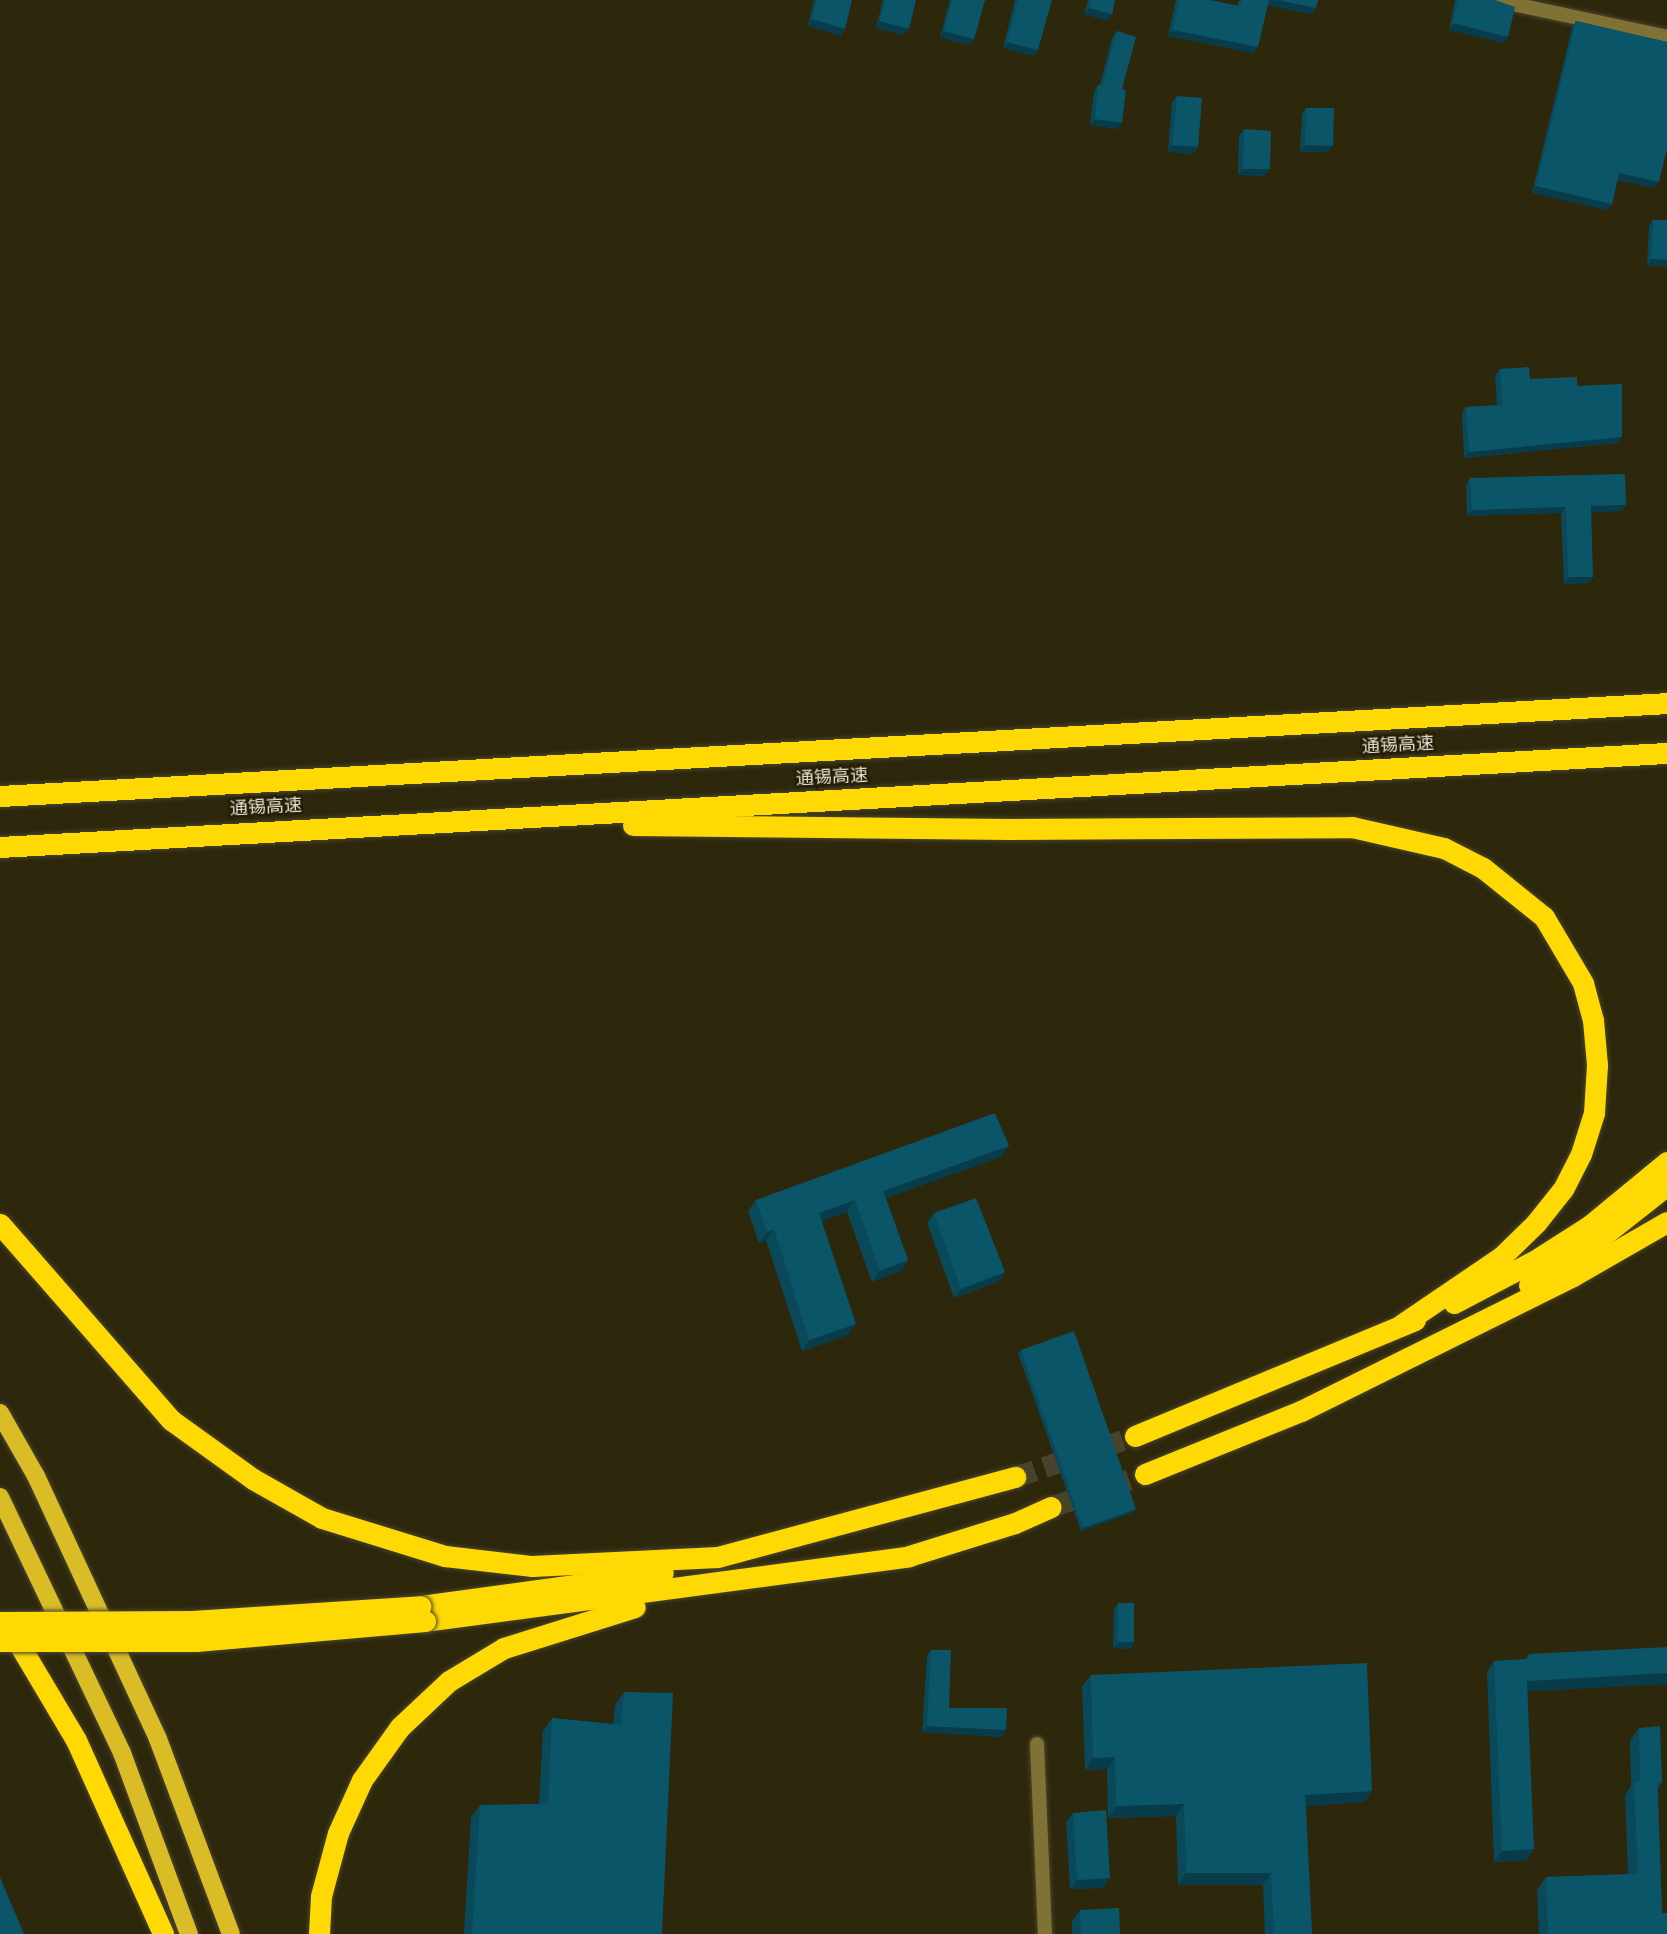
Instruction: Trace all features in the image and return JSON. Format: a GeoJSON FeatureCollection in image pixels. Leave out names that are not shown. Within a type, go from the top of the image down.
{"type":"FeatureCollection","features":[{"type":"Feature","properties":{"kind":"highway"},"geometry":{"type":"LineString","coordinates":[[1474,715],[1667,695]]}},
{"type":"Feature","properties":{"kind":"highway","name":"通锡高速"},"geometry":{"type":"LineString","coordinates":[[0,796],[1667,704]]}},
{"type":"Feature","properties":{"kind":"highway","name":"通锡高速"},"geometry":{"type":"LineString","coordinates":[[0,847],[1667,753]]}},
{"type":"Feature","properties":{"kind":"highway"},"geometry":{"type":"LineString","coordinates":[[467,821],[1009,830],[1352,827],[1444,848],[1483,868],[1544,917],[1583,983],[1593,1020],[1597,1065],[1594,1114],[1581,1154],[1563,1189],[1536,1223],[1501,1257],[1401,1325]]}},
{"type":"Feature","properties":{"kind":"highway"},"geometry":{"type":"LineString","coordinates":[[1135,1436],[1483,1290],[1589,1226],[1667,1161]]}},
{"type":"Feature","properties":{"kind":"highway"},"geometry":{"type":"LineString","coordinates":[[1432,1345],[1586,1249],[1667,1185]]}},
{"type":"Feature","properties":{"kind":"highway"},"geometry":{"type":"LineString","coordinates":[[1144,1474],[1301,1411],[1573,1276],[1667,1222]]}},
{"type":"Feature","properties":{"kind":"highway"},"geometry":{"type":"LineString","coordinates":[[0,1224],[171,1420],[253,1479],[322,1518],[445,1556],[532,1566],[718,1557]]}},
{"type":"Feature","properties":{"kind":"highway"},"geometry":{"type":"LineString","coordinates":[[0,1622],[192,1621],[423,1613],[671,1572],[1015,1477]]}},
{"type":"Feature","properties":{"kind":"highway"},"geometry":{"type":"LineString","coordinates":[[0,1641],[196,1641],[423,1613],[731,1581],[909,1556],[1015,1523],[1051,1507]]}},
{"type":"Feature","properties":{"kind":"highway"},"geometry":{"type":"LineString","coordinates":[[319,1934],[321,1896],[338,1833],[362,1780],[400,1727],[449,1681],[504,1648],[580,1621],[731,1581]]}},
{"type":"Feature","properties":{"kind":"highway"},"geometry":{"type":"LineString","coordinates":[[0,1612],[76,1741],[163,1934]]}},
{"type":"Feature","properties":{"kind":"main road"},"geometry":{"type":"LineString","coordinates":[[0,1413],[36,1475],[158,1739],[231,1934]]}},
{"type":"Feature","properties":{"kind":"main road"},"geometry":{"type":"LineString","coordinates":[[0,1497],[122,1753],[190,1934]]}},
{"type":"Feature","properties":{"kind":"street"},"geometry":{"type":"LineString","coordinates":[[1495,0],[1667,37]]}},
{"type":"Feature","properties":{"kind":"street"},"geometry":{"type":"LineString","coordinates":[[1037,1744],[1045,1934]]}},
{"type":"Feature","properties":{"kind":"building"},"geometry":{"type":"Polygon","coordinates":[[[817,0],[852,0],[845,29],[812,19],[817,0]]]}},
{"type":"Feature","properties":{"kind":"building"},"geometry":{"type":"Polygon","coordinates":[[[885,0],[916,0],[909,29],[880,21],[885,0]]]}},
{"type":"Feature","properties":{"kind":"building"},"geometry":{"type":"Polygon","coordinates":[[[952,0],[985,0],[974,39],[944,31],[952,0]]]}},
{"type":"Feature","properties":{"kind":"building"},"geometry":{"type":"Polygon","coordinates":[[[1018,0],[1052,0],[1038,50],[1007,42],[1018,0]]]}},
{"type":"Feature","properties":{"kind":"building"},"geometry":{"type":"Polygon","coordinates":[[[1091,0],[1115,0],[1112,14],[1089,8],[1091,0]]]}},
{"type":"Feature","properties":{"kind":"building"},"geometry":{"type":"Polygon","coordinates":[[[1179,0],[1209,0],[1240,6],[1242,0],[1269,0],[1258,47],[1173,30],[1179,0]]]}},
{"type":"Feature","properties":{"kind":"building"},"geometry":{"type":"Polygon","coordinates":[[[1278,0],[1318,0],[1316,8],[1278,0]]]}},
{"type":"Feature","properties":{"kind":"building"},"geometry":{"type":"Polygon","coordinates":[[[1458,0],[1495,0],[1515,7],[1508,37],[1453,23],[1458,0]]]}},
{"type":"Feature","properties":{"kind":"building"},"geometry":{"type":"Polygon","coordinates":[[[1576,21],[1667,42],[1667,147],[1659,182],[1619,173],[1612,204],[1536,186],[1576,21]]]}},
{"type":"Feature","properties":{"kind":"building"},"geometry":{"type":"Polygon","coordinates":[[[1117,31],[1136,37],[1122,89],[1126,90],[1122,123],[1095,119],[1098,85],[1102,86],[1117,31]]]}},
{"type":"Feature","properties":{"kind":"building"},"geometry":{"type":"Polygon","coordinates":[[[1177,96],[1202,98],[1198,147],[1172,145],[1177,96]]]}},
{"type":"Feature","properties":{"kind":"building"},"geometry":{"type":"Polygon","coordinates":[[[1306,108],[1334,108],[1333,146],[1305,145],[1306,108]]]}},
{"type":"Feature","properties":{"kind":"building"},"geometry":{"type":"Polygon","coordinates":[[[1244,129],[1271,131],[1270,169],[1243,169],[1244,129]]]}},
{"type":"Feature","properties":{"kind":"building"},"geometry":{"type":"Polygon","coordinates":[[[1653,220],[1667,220],[1667,260],[1651,259],[1653,220]]]}},
{"type":"Feature","properties":{"kind":"building"},"geometry":{"type":"Polygon","coordinates":[[[1529,367],[1530,379],[1577,377],[1577,386],[1622,384],[1622,437],[1469,452],[1466,407],[1502,405],[1500,369],[1529,367]]]}},
{"type":"Feature","properties":{"kind":"building"},"geometry":{"type":"Polygon","coordinates":[[[1625,474],[1626,505],[1591,506],[1593,577],[1568,577],[1566,507],[1472,510],[1470,478],[1625,474]]]}},
{"type":"Feature","properties":{"kind":"building"},"geometry":{"type":"Polygon","coordinates":[[[995,1113],[1009,1146],[883,1191],[908,1260],[880,1271],[855,1200],[819,1213],[856,1324],[809,1340],[774,1229],[767,1232],[756,1200],[995,1113]]]}},
{"type":"Feature","properties":{"kind":"building"},"geometry":{"type":"Polygon","coordinates":[[[976,1198],[1005,1272],[961,1289],[934,1213],[976,1198]]]}},
{"type":"Feature","properties":{"kind":"building"},"geometry":{"type":"Polygon","coordinates":[[[1074,1331],[1136,1509],[1083,1528],[1021,1350],[1074,1331]]]}},
{"type":"Feature","properties":{"kind":"building"},"geometry":{"type":"Polygon","coordinates":[[[1118,1603],[1134,1603],[1134,1642],[1118,1642],[1118,1603]]]}},
{"type":"Feature","properties":{"kind":"building"},"geometry":{"type":"Polygon","coordinates":[[[1667,1647],[1667,1673],[1527,1681],[1534,1849],[1502,1851],[1494,1661],[1529,1659],[1529,1654],[1667,1647]]]}},
{"type":"Feature","properties":{"kind":"building"},"geometry":{"type":"Polygon","coordinates":[[[931,1650],[951,1650],[949,1708],[1007,1708],[1006,1730],[927,1726],[931,1650]]]}},
{"type":"Feature","properties":{"kind":"building"},"geometry":{"type":"Polygon","coordinates":[[[1367,1663],[1372,1791],[1305,1795],[1312,1934],[1274,1934],[1271,1873],[1186,1873],[1184,1804],[1116,1806],[1115,1757],[1093,1758],[1091,1675],[1367,1663]]]}},
{"type":"Feature","properties":{"kind":"building"},"geometry":{"type":"Polygon","coordinates":[[[624,1692],[673,1693],[662,1934],[472,1934],[480,1805],[548,1804],[552,1718],[621,1725],[624,1692]]]}},
{"type":"Feature","properties":{"kind":"building"},"geometry":{"type":"Polygon","coordinates":[[[1660,1726],[1662,1782],[1657,1782],[1662,1913],[1667,1913],[1667,1934],[1548,1934],[1546,1877],[1638,1874],[1634,1782],[1640,1781],[1639,1728],[1660,1726]]]}},
{"type":"Feature","properties":{"kind":"building"},"geometry":{"type":"Polygon","coordinates":[[[1106,1810],[1110,1878],[1077,1880],[1073,1813],[1106,1810]]]}},
{"type":"Feature","properties":{"kind":"building"},"geometry":{"type":"Polygon","coordinates":[[[0,1877],[24,1934],[0,1934],[0,1877]]]}},
{"type":"Feature","properties":{"kind":"building"},"geometry":{"type":"Polygon","coordinates":[[[1119,1908],[1120,1934],[1081,1934],[1080,1910],[1119,1908]]]}},
{"type":"Feature","properties":{"kind":"tunnel"},"geometry":{"type":"LineString","coordinates":[[1015,1477],[1135,1436]]}},
{"type":"Feature","properties":{"kind":"tunnel"},"geometry":{"type":"LineString","coordinates":[[1051,1507],[1145,1474]]}}]}
